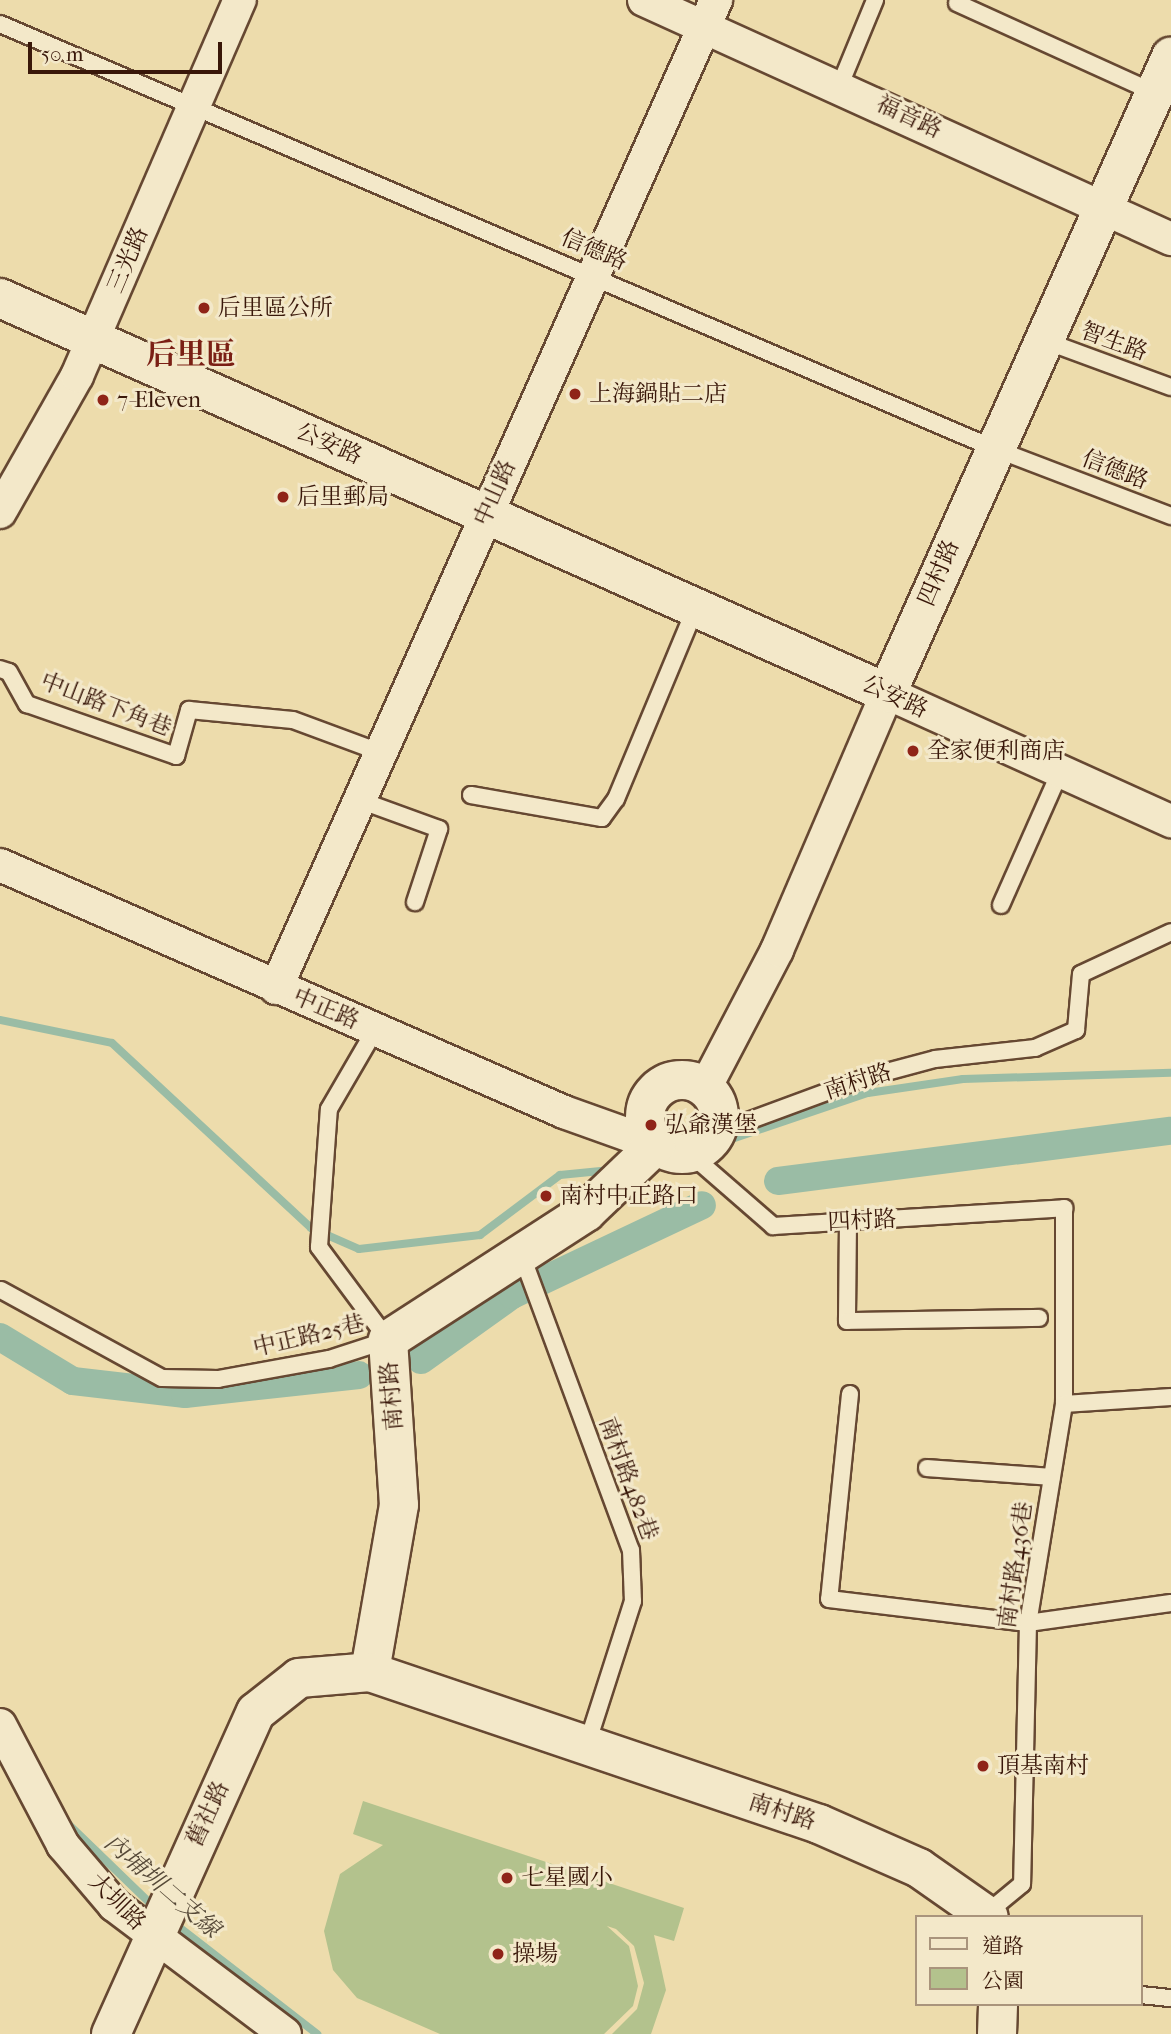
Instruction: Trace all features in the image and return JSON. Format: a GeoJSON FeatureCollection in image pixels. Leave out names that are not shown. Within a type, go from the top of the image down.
{"type":"FeatureCollection","features":[{"type":"Feature","properties":{"kind":"street","name":"三光路"},"geometry":{"type":"LineString","coordinates":[[0,512],[92,342],[240,0]]}},
{"type":"Feature","properties":{"kind":"street","name":"福音路"},"geometry":{"type":"LineString","coordinates":[[644,0],[702,30],[841,85],[1171,239]]}},
{"type":"Feature","properties":{"kind":"street","name":"中山路"},"geometry":{"type":"LineString","coordinates":[[276,988],[362,801],[486,513],[716,0]]}},
{"type":"Feature","properties":{"kind":"street","name":"四村路"},"geometry":{"type":"LineString","coordinates":[[705,1088],[777,950],[993,448],[1171,57]]}},
{"type":"Feature","properties":{"kind":"street","name":"公安路"},"geometry":{"type":"LineString","coordinates":[[0,298],[92,342],[697,605],[1059,774],[1171,821]]}},
{"type":"Feature","properties":{"kind":"street","name":"中正路"},"geometry":{"type":"LineString","coordinates":[[0,865],[375,1030],[672,1149]]}},
{"type":"Feature","properties":{"kind":"street"},"geometry":{"type":"LineString","coordinates":[[672,1149],[645,1129],[650,1093],[681,1081],[705,1088],[717,1105],[721,1131]]}},
{"type":"Feature","properties":{"kind":"street","name":"南村路"},"geometry":{"type":"LineString","coordinates":[[721,1131],[704,1148],[672,1149],[586,1212],[525,1263],[388,1340],[399,1505],[370,1672],[585,1750],[818,1824],[919,1868],[988,1915]]}},
{"type":"Feature","properties":{"kind":"street","name":"舊社路"},"geometry":{"type":"LineString","coordinates":[[111,2034],[152,1936],[256,1712],[299,1678],[370,1672]]}},
{"type":"Feature","properties":{"kind":"street","name":"大圳路"},"geometry":{"type":"LineString","coordinates":[[0,1725],[62,1845],[152,1936],[285,2034]]}},
{"type":"Feature","properties":{"kind":"street"},"geometry":{"type":"LineString","coordinates":[[997,2034],[998,2006]]}},
{"type":"Feature","properties":{"kind":"lane"},"geometry":{"type":"LineString","coordinates":[[841,85],[875,0]]}},
{"type":"Feature","properties":{"kind":"lane"},"geometry":{"type":"LineString","coordinates":[[957,3],[1156,93]]}},
{"type":"Feature","properties":{"kind":"lane","name":"信德路"},"geometry":{"type":"LineString","coordinates":[[0,24],[192,109],[593,274],[993,448],[1171,516]]}},
{"type":"Feature","properties":{"kind":"lane","name":"智生路"},"geometry":{"type":"LineString","coordinates":[[1041,340],[1171,387]]}},
{"type":"Feature","properties":{"kind":"lane"},"geometry":{"type":"LineString","coordinates":[[471,795],[601,818],[616,799],[697,605]]}},
{"type":"Feature","properties":{"kind":"lane","name":"中山路下角巷"},"geometry":{"type":"LineString","coordinates":[[0,669],[9,671],[27,704],[176,756],[189,710],[293,720],[382,753]]}},
{"type":"Feature","properties":{"kind":"lane"},"geometry":{"type":"LineString","coordinates":[[1001,905],[1059,774]]}},
{"type":"Feature","properties":{"kind":"lane"},"geometry":{"type":"LineString","coordinates":[[362,801],[439,829],[415,902]]}},
{"type":"Feature","properties":{"kind":"lane","name":"南村路"},"geometry":{"type":"LineString","coordinates":[[721,1131],[864,1078],[935,1059],[1035,1048],[1076,1030],[1081,974],[1171,932]]}},
{"type":"Feature","properties":{"kind":"lane","name":"中正路25巷"},"geometry":{"type":"LineString","coordinates":[[1,1290],[162,1378],[218,1379],[329,1359],[388,1340],[319,1247],[329,1109],[375,1030]]}},
{"type":"Feature","properties":{"kind":"lane","name":"四村路"},"geometry":{"type":"LineString","coordinates":[[672,1149],[773,1226],[1063,1208]]}},
{"type":"Feature","properties":{"kind":"lane","name":"南村路436巷"},"geometry":{"type":"LineString","coordinates":[[988,1915],[1022,1884],[1028,1623],[1064,1404],[1063,1208]]}},
{"type":"Feature","properties":{"kind":"lane"},"geometry":{"type":"LineString","coordinates":[[848,1222],[847,1321],[1039,1318]]}},
{"type":"Feature","properties":{"kind":"lane","name":"南村路482巷"},"geometry":{"type":"LineString","coordinates":[[525,1263],[631,1550],[633,1601],[585,1750]]}},
{"type":"Feature","properties":{"kind":"lane"},"geometry":{"type":"LineString","coordinates":[[850,1394],[829,1599],[1028,1623],[1171,1603]]}},
{"type":"Feature","properties":{"kind":"lane"},"geometry":{"type":"LineString","coordinates":[[1064,1404],[1171,1397]]}},
{"type":"Feature","properties":{"kind":"lane"},"geometry":{"type":"LineString","coordinates":[[927,1468],[1052,1477]]}},
{"type":"Feature","properties":{"kind":"lane"},"geometry":{"type":"LineString","coordinates":[[1143,1995],[1171,1998]]}},
{"type":"Feature","properties":{"kind":"green space"},"geometry":{"type":"Polygon","coordinates":[[[363,1801],[684,1908],[674,1941],[654,1935],[666,1990],[651,2034],[612,2034],[637,2009],[644,1983],[634,1946],[616,1929],[607,1926],[629,1946],[638,1986],[633,2006],[604,2034],[440,2034],[357,1998],[333,1970],[324,1931],[340,1874],[383,1845],[353,1834],[363,1801]]]}},
{"type":"Feature","properties":{"kind":"waterway"},"geometry":{"type":"LineString","coordinates":[[0,1020],[112,1043],[311,1228],[359,1249],[480,1235],[560,1175],[611,1170]]}},
{"type":"Feature","properties":{"kind":"waterway"},"geometry":{"type":"LineString","coordinates":[[658,1164],[868,1093],[963,1079],[1171,1073]]}},
{"type":"Feature","properties":{"kind":"waterway"},"geometry":{"type":"LineString","coordinates":[[778,1181],[1171,1131]]}},
{"type":"Feature","properties":{"kind":"waterway"},"geometry":{"type":"LineString","coordinates":[[421,1360],[512,1295],[702,1205]]}},
{"type":"Feature","properties":{"kind":"waterway"},"geometry":{"type":"LineString","coordinates":[[0,1337],[73,1381],[185,1394],[359,1375]]}},
{"type":"Feature","properties":{"kind":"waterway"},"geometry":{"type":"LineString","coordinates":[[67,1823],[156,1909]]}},
{"type":"Feature","properties":{"kind":"waterway","name":"內埔圳二支線"},"geometry":{"type":"LineString","coordinates":[[171,1921],[317,2034]]}},
{"type":"Feature","properties":{"kind":"place","name":"后里區公所"},"geometry":{"type":"Point","coordinates":[204,308]}},
{"type":"Feature","properties":{"kind":"place","name":"上海鍋貼二店"},"geometry":{"type":"Point","coordinates":[575,394]}},
{"type":"Feature","properties":{"kind":"place","name":"7-Eleven"},"geometry":{"type":"Point","coordinates":[103,400]}},
{"type":"Feature","properties":{"kind":"place","name":"后里郵局"},"geometry":{"type":"Point","coordinates":[283,497]}},
{"type":"Feature","properties":{"kind":"place","name":"全家便利商店"},"geometry":{"type":"Point","coordinates":[913,751]}},
{"type":"Feature","properties":{"kind":"place","name":"弘爺漢堡"},"geometry":{"type":"Point","coordinates":[651,1125]}},
{"type":"Feature","properties":{"kind":"place","name":"南村中正路口"},"geometry":{"type":"Point","coordinates":[546,1196]}},
{"type":"Feature","properties":{"kind":"place","name":"頂基南村"},"geometry":{"type":"Point","coordinates":[983,1766]}},
{"type":"Feature","properties":{"kind":"place","name":"七星國小"},"geometry":{"type":"Point","coordinates":[507,1878]}},
{"type":"Feature","properties":{"kind":"place","name":"操場"},"geometry":{"type":"Point","coordinates":[498,1954]}},
{"type":"Feature","properties":{"kind":"district","name":"后里區"},"geometry":{"type":"Point","coordinates":[191,355]}}]}
